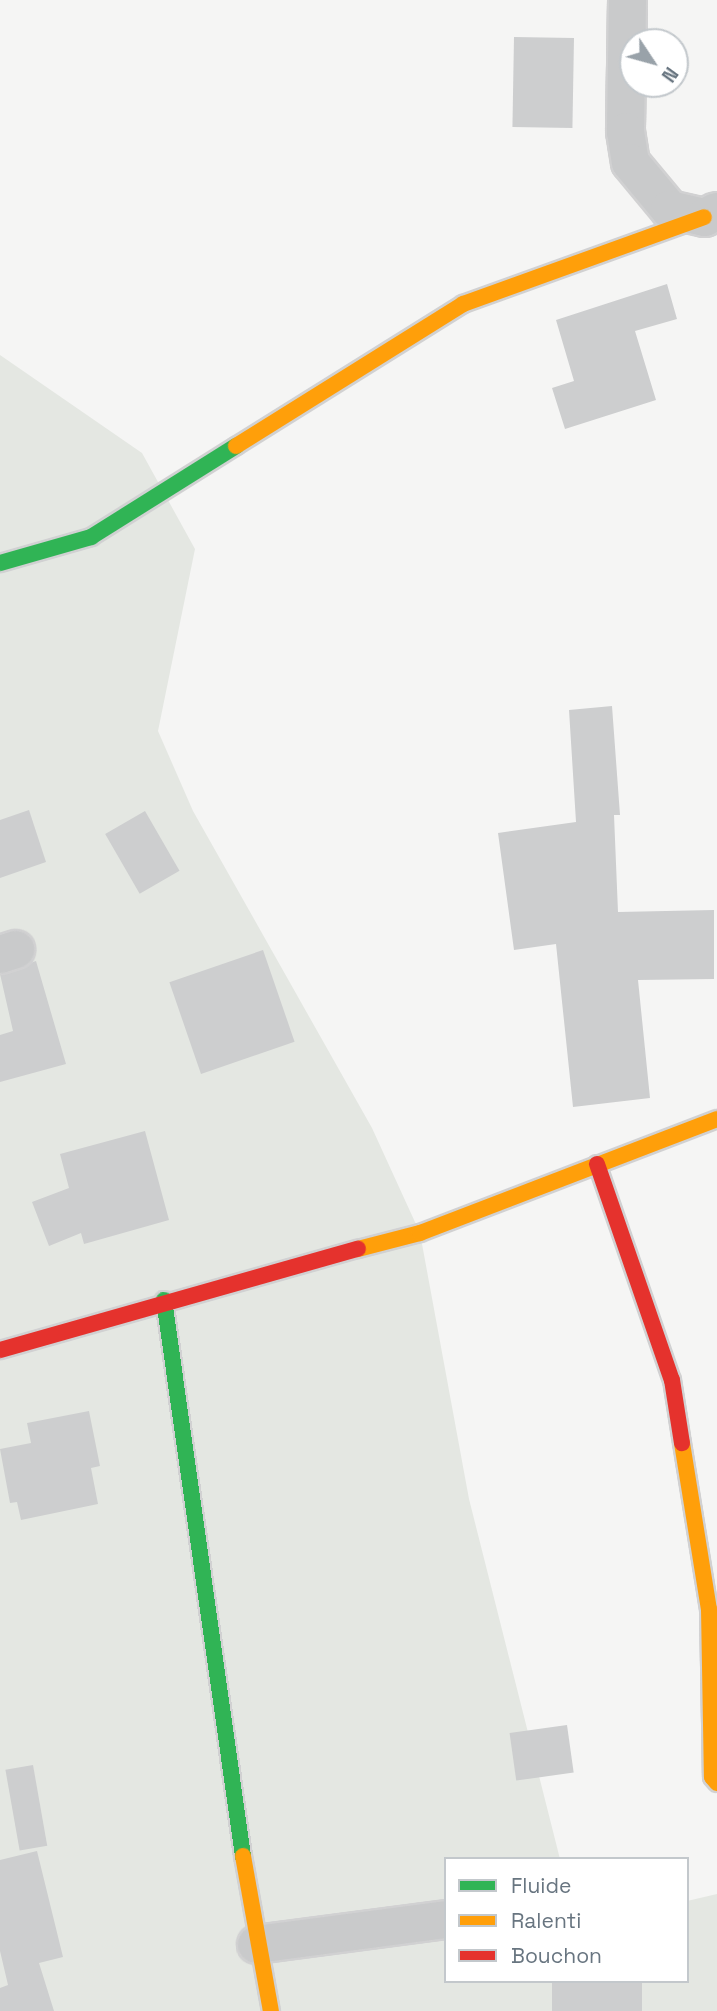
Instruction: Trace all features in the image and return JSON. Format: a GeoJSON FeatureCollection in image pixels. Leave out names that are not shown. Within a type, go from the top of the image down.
{"type":"FeatureCollection","features":[{"type":"Feature","properties":{"kind":"street"},"geometry":{"type":"LineString","coordinates":[[627,0],[625,131],[630,162],[669,209],[710,214]]}},
{"type":"Feature","properties":{"kind":"street"},"geometry":{"type":"LineString","coordinates":[[0,564],[91,537],[463,304],[710,214]]}},
{"type":"Feature","properties":{"kind":"street"},"geometry":{"type":"LineString","coordinates":[[0,1350],[164,1300],[420,1233],[717,1119]]}},
{"type":"Feature","properties":{"kind":"street"},"geometry":{"type":"LineString","coordinates":[[597,1164],[672,1380],[713,1606],[712,1777],[717,1783]]}},
{"type":"Feature","properties":{"kind":"street"},"geometry":{"type":"LineString","coordinates":[[164,1300],[256,1944],[271,2011]]}},
{"type":"Feature","properties":{"kind":"street"},"geometry":{"type":"LineString","coordinates":[[256,1944],[444,1919]]}},
{"type":"Feature","properties":{"kind":"shaded area"},"geometry":{"type":"Polygon","coordinates":[[[0,355],[142,453],[195,549],[158,731],[193,811],[372,1128],[420,1233],[469,1499],[559,1857],[444,1857],[444,1983],[689,1983],[689,1901],[717,1894],[717,2011],[0,2011],[0,355]]]}},
{"type":"Feature","properties":{"kind":"building"},"geometry":{"type":"Polygon","coordinates":[[[514,37],[574,38],[572,128],[512,127],[514,37]]]}},
{"type":"Feature","properties":{"kind":"building"},"geometry":{"type":"Polygon","coordinates":[[[667,284],[677,319],[635,331],[656,400],[565,429],[552,388],[574,381],[556,320],[667,284]]]}},
{"type":"Feature","properties":{"kind":"building"},"geometry":{"type":"Polygon","coordinates":[[[612,706],[620,815],[614,815],[618,912],[714,910],[714,979],[638,980],[650,1098],[573,1107],[556,944],[514,950],[498,833],[576,822],[569,710],[612,706]]]}},
{"type":"Feature","properties":{"kind":"building"},"geometry":{"type":"Polygon","coordinates":[[[29,810],[46,862],[0,878],[0,820],[29,810]]]}},
{"type":"Feature","properties":{"kind":"building"},"geometry":{"type":"Polygon","coordinates":[[[145,811],[180,871],[140,894],[105,834],[145,811]]]}},
{"type":"Feature","properties":{"kind":"building"},"geometry":{"type":"Polygon","coordinates":[[[263,950],[295,1042],[201,1074],[169,982],[263,950]]]}},
{"type":"Feature","properties":{"kind":"building"},"geometry":{"type":"Polygon","coordinates":[[[36,961],[66,1064],[0,1082],[0,1035],[13,1031],[0,974],[36,961]]]}},
{"type":"Feature","properties":{"kind":"building"},"geometry":{"type":"Polygon","coordinates":[[[145,1131],[169,1220],[84,1244],[81,1233],[49,1246],[32,1202],[69,1188],[60,1154],[145,1131]]]}},
{"type":"Feature","properties":{"kind":"building"},"geometry":{"type":"Polygon","coordinates":[[[89,1411],[100,1466],[91,1468],[98,1504],[21,1520],[17,1502],[10,1503],[0,1449],[31,1443],[27,1423],[89,1411]]]}},
{"type":"Feature","properties":{"kind":"building"},"geometry":{"type":"Polygon","coordinates":[[[567,1725],[574,1773],[516,1781],[510,1733],[567,1725]]]}},
{"type":"Feature","properties":{"kind":"building"},"geometry":{"type":"Polygon","coordinates":[[[33,1765],[47,1846],[20,1851],[5,1770],[33,1765]]]}},
{"type":"Feature","properties":{"kind":"building"},"geometry":{"type":"Polygon","coordinates":[[[37,1851],[63,1957],[39,1963],[54,2011],[0,2011],[0,1988],[8,1985],[0,1951],[0,1860],[37,1851]]]}},
{"type":"Feature","properties":{"kind":"building"},"geometry":{"type":"Polygon","coordinates":[[[552,1983],[642,1983],[642,2011],[552,2011],[552,1983]]]}},
{"type":"Feature","properties":{"kind":"traffic: fast"},"geometry":{"type":"LineString","coordinates":[[0,563],[91,537],[236,446]]}},
{"type":"Feature","properties":{"kind":"traffic: fast"},"geometry":{"type":"LineString","coordinates":[[164,1300],[243,1856]]}},
{"type":"Feature","properties":{"kind":"traffic: slow"},"geometry":{"type":"LineString","coordinates":[[236,446],[463,304],[704,217]]}},
{"type":"Feature","properties":{"kind":"traffic: slow"},"geometry":{"type":"LineString","coordinates":[[358,1249],[420,1233],[717,1119]]}},
{"type":"Feature","properties":{"kind":"traffic: slow"},"geometry":{"type":"LineString","coordinates":[[682,1443],[709,1609],[712,1777],[717,1783]]}},
{"type":"Feature","properties":{"kind":"traffic: slow"},"geometry":{"type":"LineString","coordinates":[[243,1856],[271,2011]]}},
{"type":"Feature","properties":{"kind":"traffic: jam"},"geometry":{"type":"LineString","coordinates":[[597,1164],[672,1380],[682,1443]]}},
{"type":"Feature","properties":{"kind":"traffic: jam"},"geometry":{"type":"LineString","coordinates":[[0,1350],[358,1249]]}}]}
